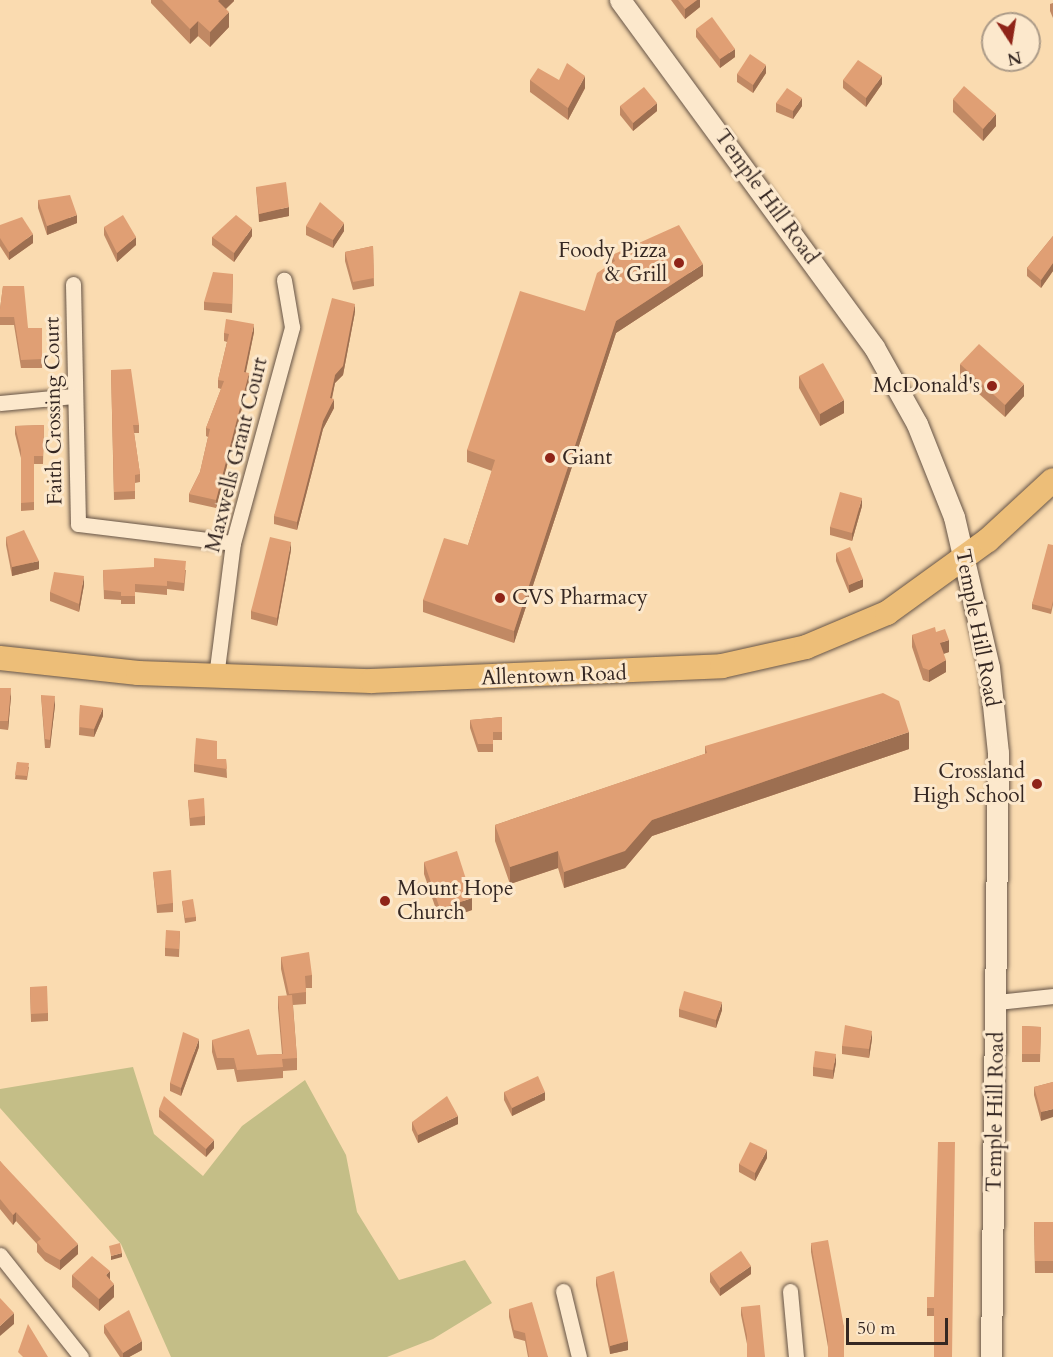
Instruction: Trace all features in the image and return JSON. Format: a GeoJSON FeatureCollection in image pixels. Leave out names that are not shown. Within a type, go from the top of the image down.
{"type":"FeatureCollection","features":[{"type":"Feature","properties":{"kind":"main road","name":"Temple Hill Road"},"geometry":{"type":"LineString","coordinates":[[620,0],[883,362],[933,459],[964,558],[989,668],[997,743],[998,1002],[992,1357]]}},
{"type":"Feature","properties":{"kind":"main road","name":"Allentown Road"},"geometry":{"type":"LineString","coordinates":[[0,658],[216,677],[434,680],[722,666],[806,647],[856,628],[926,588],[1053,480]]}},
{"type":"Feature","properties":{"kind":"street","name":"Maxwells Grant Court"},"geometry":{"type":"LineString","coordinates":[[216,677],[233,543],[292,327],[284,280]]}},
{"type":"Feature","properties":{"kind":"street","name":"Faith Crossing Court"},"geometry":{"type":"LineString","coordinates":[[73,284],[78,524],[233,543]]}},
{"type":"Feature","properties":{"kind":"street"},"geometry":{"type":"LineString","coordinates":[[0,403],[74,396]]}},
{"type":"Feature","properties":{"kind":"street"},"geometry":{"type":"LineString","coordinates":[[998,1002],[1053,996]]}},
{"type":"Feature","properties":{"kind":"street"},"geometry":{"type":"LineString","coordinates":[[0,1255],[81,1357]]}},
{"type":"Feature","properties":{"kind":"street"},"geometry":{"type":"LineString","coordinates":[[563,1291],[579,1357]]}},
{"type":"Feature","properties":{"kind":"street"},"geometry":{"type":"LineString","coordinates":[[790,1291],[796,1357]]}},
{"type":"Feature","properties":{"kind":"shaded area"},"geometry":{"type":"Polygon","coordinates":[[[133,1067],[154,1134],[203,1176],[242,1126],[305,1080],[346,1155],[357,1212],[399,1280],[465,1260],[492,1303],[433,1339],[387,1357],[171,1357],[121,1244],[0,1108],[0,1089],[133,1067]]]}},
{"type":"Feature","properties":{"kind":"building"},"geometry":{"type":"Polygon","coordinates":[[[162,0],[219,0],[229,12],[210,32],[198,21],[190,29],[162,0]]]}},
{"type":"Feature","properties":{"kind":"building"},"geometry":{"type":"Polygon","coordinates":[[[678,0],[697,0],[685,9],[678,0]]]}},
{"type":"Feature","properties":{"kind":"building"},"geometry":{"type":"Polygon","coordinates":[[[712,17],[735,49],[720,59],[696,29],[712,17]]]}},
{"type":"Feature","properties":{"kind":"building"},"geometry":{"type":"Polygon","coordinates":[[[750,54],[766,65],[753,85],[737,74],[750,54]]]}},
{"type":"Feature","properties":{"kind":"building"},"geometry":{"type":"Polygon","coordinates":[[[858,60],[882,76],[866,98],[843,80],[858,60]]]}},
{"type":"Feature","properties":{"kind":"building"},"geometry":{"type":"Polygon","coordinates":[[[567,63],[585,76],[568,108],[530,80],[538,68],[559,80],[567,63]]]}},
{"type":"Feature","properties":{"kind":"building"},"geometry":{"type":"Polygon","coordinates":[[[964,86],[996,114],[983,129],[953,99],[964,86]]]}},
{"type":"Feature","properties":{"kind":"building"},"geometry":{"type":"Polygon","coordinates":[[[644,87],[657,103],[633,123],[620,106],[644,87]]]}},
{"type":"Feature","properties":{"kind":"building"},"geometry":{"type":"Polygon","coordinates":[[[787,88],[802,98],[793,111],[776,103],[787,88]]]}},
{"type":"Feature","properties":{"kind":"building"},"geometry":{"type":"Polygon","coordinates":[[[286,182],[289,207],[259,214],[256,187],[286,182]]]}},
{"type":"Feature","properties":{"kind":"building"},"geometry":{"type":"Polygon","coordinates":[[[70,195],[77,215],[47,226],[38,200],[70,195]]]}},
{"type":"Feature","properties":{"kind":"building"},"geometry":{"type":"Polygon","coordinates":[[[320,202],[344,223],[333,240],[306,226],[320,202]]]}},
{"type":"Feature","properties":{"kind":"building"},"geometry":{"type":"Polygon","coordinates":[[[123,215],[136,237],[117,253],[104,227],[123,215]]]}},
{"type":"Feature","properties":{"kind":"building"},"geometry":{"type":"Polygon","coordinates":[[[236,215],[252,228],[234,253],[212,237],[236,215]]]}},
{"type":"Feature","properties":{"kind":"building"},"geometry":{"type":"Polygon","coordinates":[[[22,217],[33,234],[9,252],[0,238],[0,225],[22,217]]]}},
{"type":"Feature","properties":{"kind":"building"},"geometry":{"type":"Polygon","coordinates":[[[679,225],[703,264],[616,321],[514,631],[423,600],[444,538],[468,545],[495,460],[467,450],[520,291],[585,311],[597,273],[615,261],[612,255],[679,225]]]}},
{"type":"Feature","properties":{"kind":"building"},"geometry":{"type":"Polygon","coordinates":[[[1053,236],[1053,263],[1041,280],[1027,268],[1053,236]]]}},
{"type":"Feature","properties":{"kind":"building"},"geometry":{"type":"Polygon","coordinates":[[[373,246],[374,278],[353,282],[345,252],[373,246]]]}},
{"type":"Feature","properties":{"kind":"building"},"geometry":{"type":"Polygon","coordinates":[[[213,272],[233,274],[232,304],[204,302],[213,272]]]}},
{"type":"Feature","properties":{"kind":"building"},"geometry":{"type":"Polygon","coordinates":[[[3,286],[24,286],[28,328],[42,328],[42,359],[21,360],[14,317],[0,317],[3,286]]]}},
{"type":"Feature","properties":{"kind":"building"},"geometry":{"type":"Polygon","coordinates":[[[332,298],[355,304],[343,366],[335,375],[330,398],[334,399],[323,421],[297,522],[274,516],[332,298]]]}},
{"type":"Feature","properties":{"kind":"building"},"geometry":{"type":"Polygon","coordinates":[[[226,319],[254,324],[244,372],[249,373],[216,500],[189,494],[200,472],[210,429],[206,428],[224,381],[218,380],[229,334],[224,333],[226,319]]]}},
{"type":"Feature","properties":{"kind":"building"},"geometry":{"type":"Polygon","coordinates":[[[979,344],[1024,384],[1005,405],[960,364],[979,344]]]}},
{"type":"Feature","properties":{"kind":"building"},"geometry":{"type":"Polygon","coordinates":[[[823,363],[844,400],[820,414],[799,376],[823,363]]]}},
{"type":"Feature","properties":{"kind":"building"},"geometry":{"type":"Polygon","coordinates":[[[131,369],[139,425],[133,425],[140,474],[135,475],[135,491],[114,492],[111,370],[131,369]]]}},
{"type":"Feature","properties":{"kind":"building"},"geometry":{"type":"Polygon","coordinates":[[[44,425],[43,456],[34,456],[34,502],[21,503],[21,450],[15,426],[44,425]]]}},
{"type":"Feature","properties":{"kind":"building"},"geometry":{"type":"Polygon","coordinates":[[[840,492],[862,498],[852,533],[830,527],[840,492]]]}},
{"type":"Feature","properties":{"kind":"building"},"geometry":{"type":"Polygon","coordinates":[[[24,530],[39,561],[12,567],[6,537],[24,530]]]}},
{"type":"Feature","properties":{"kind":"building"},"geometry":{"type":"Polygon","coordinates":[[[270,537],[291,542],[277,618],[251,611],[270,537]]]}},
{"type":"Feature","properties":{"kind":"building"},"geometry":{"type":"Polygon","coordinates":[[[1048,544],[1053,545],[1051,609],[1032,604],[1048,544]]]}},
{"type":"Feature","properties":{"kind":"building"},"geometry":{"type":"Polygon","coordinates":[[[850,547],[863,579],[849,585],[836,553],[850,547]]]}},
{"type":"Feature","properties":{"kind":"building"},"geometry":{"type":"Polygon","coordinates":[[[154,558],[186,561],[184,583],[167,581],[167,586],[135,584],[135,596],[121,596],[121,592],[104,590],[103,570],[154,567],[154,558]]]}},
{"type":"Feature","properties":{"kind":"building"},"geometry":{"type":"Polygon","coordinates":[[[54,572],[84,576],[79,604],[50,592],[54,572]]]}},
{"type":"Feature","properties":{"kind":"building"},"geometry":{"type":"Polygon","coordinates":[[[935,627],[936,632],[945,629],[949,640],[940,643],[946,660],[929,670],[923,668],[912,635],[935,627]]]}},
{"type":"Feature","properties":{"kind":"building"},"geometry":{"type":"Polygon","coordinates":[[[0,688],[11,688],[8,721],[0,721],[0,688]]]}},
{"type":"Feature","properties":{"kind":"building"},"geometry":{"type":"Polygon","coordinates":[[[883,693],[899,701],[909,732],[652,820],[625,851],[564,872],[558,851],[510,867],[495,825],[707,753],[705,746],[883,693]]]}},
{"type":"Feature","properties":{"kind":"building"},"geometry":{"type":"Polygon","coordinates":[[[41,695],[55,696],[50,740],[45,739],[41,695]]]}},
{"type":"Feature","properties":{"kind":"building"},"geometry":{"type":"Polygon","coordinates":[[[80,705],[103,708],[94,729],[79,727],[80,705]]]}},
{"type":"Feature","properties":{"kind":"building"},"geometry":{"type":"Polygon","coordinates":[[[502,717],[502,732],[493,732],[493,744],[478,744],[470,720],[502,717]]]}},
{"type":"Feature","properties":{"kind":"building"},"geometry":{"type":"Polygon","coordinates":[[[196,738],[217,741],[217,759],[226,759],[227,769],[194,764],[196,738]]]}},
{"type":"Feature","properties":{"kind":"building"},"geometry":{"type":"Polygon","coordinates":[[[17,762],[29,763],[27,776],[15,775],[17,762]]]}},
{"type":"Feature","properties":{"kind":"building"},"geometry":{"type":"Polygon","coordinates":[[[204,798],[205,816],[190,818],[188,800],[204,798]]]}},
{"type":"Feature","properties":{"kind":"building"},"geometry":{"type":"Polygon","coordinates":[[[457,851],[472,898],[440,909],[424,862],[457,851]]]}},
{"type":"Feature","properties":{"kind":"building"},"geometry":{"type":"Polygon","coordinates":[[[171,870],[173,903],[157,905],[153,872],[171,870]]]}},
{"type":"Feature","properties":{"kind":"building"},"geometry":{"type":"Polygon","coordinates":[[[193,899],[196,917],[185,918],[182,901],[193,899]]]}},
{"type":"Feature","properties":{"kind":"building"},"geometry":{"type":"Polygon","coordinates":[[[166,930],[180,931],[179,949],[165,948],[166,930]]]}},
{"type":"Feature","properties":{"kind":"building"},"geometry":{"type":"Polygon","coordinates":[[[309,952],[312,975],[305,976],[306,992],[289,994],[281,957],[309,952]]]}},
{"type":"Feature","properties":{"kind":"building"},"geometry":{"type":"Polygon","coordinates":[[[47,986],[48,1013],[31,1014],[30,987],[47,986]]]}},
{"type":"Feature","properties":{"kind":"building"},"geometry":{"type":"Polygon","coordinates":[[[684,991],[722,1002],[716,1020],[679,1009],[684,991]]]}},
{"type":"Feature","properties":{"kind":"building"},"geometry":{"type":"Polygon","coordinates":[[[292,995],[297,1058],[282,1059],[283,1067],[237,1070],[234,1058],[217,1058],[212,1040],[249,1029],[257,1055],[283,1054],[278,996],[292,995]]]}},
{"type":"Feature","properties":{"kind":"building"},"geometry":{"type":"Polygon","coordinates":[[[845,1025],[872,1031],[869,1049],[842,1046],[845,1025]]]}},
{"type":"Feature","properties":{"kind":"building"},"geometry":{"type":"Polygon","coordinates":[[[1022,1026],[1041,1027],[1040,1054],[1022,1054],[1022,1026]]]}},
{"type":"Feature","properties":{"kind":"building"},"geometry":{"type":"Polygon","coordinates":[[[183,1032],[199,1039],[181,1088],[170,1083],[183,1032]]]}},
{"type":"Feature","properties":{"kind":"building"},"geometry":{"type":"Polygon","coordinates":[[[815,1051],[836,1054],[833,1070],[813,1067],[815,1051]]]}},
{"type":"Feature","properties":{"kind":"building"},"geometry":{"type":"Polygon","coordinates":[[[538,1076],[545,1092],[512,1108],[504,1092],[538,1076]]]}},
{"type":"Feature","properties":{"kind":"building"},"geometry":{"type":"Polygon","coordinates":[[[1053,1082],[1053,1109],[1041,1112],[1034,1087],[1053,1082]]]}},
{"type":"Feature","properties":{"kind":"building"},"geometry":{"type":"Polygon","coordinates":[[[164,1096],[214,1140],[206,1149],[159,1109],[164,1096]]]}},
{"type":"Feature","properties":{"kind":"building"},"geometry":{"type":"Polygon","coordinates":[[[447,1096],[458,1116],[418,1135],[412,1122],[447,1096]]]}},
{"type":"Feature","properties":{"kind":"building"},"geometry":{"type":"Polygon","coordinates":[[[750,1142],[767,1150],[755,1173],[739,1164],[750,1142]]]}},
{"type":"Feature","properties":{"kind":"building"},"geometry":{"type":"Polygon","coordinates":[[[938,1142],[955,1142],[952,1357],[934,1357],[934,1308],[927,1308],[927,1297],[934,1297],[938,1142]]]}},
{"type":"Feature","properties":{"kind":"building"},"geometry":{"type":"Polygon","coordinates":[[[0,1161],[78,1244],[60,1260],[45,1252],[37,1242],[41,1239],[16,1212],[13,1215],[0,1199],[0,1161]]]}},
{"type":"Feature","properties":{"kind":"building"},"geometry":{"type":"Polygon","coordinates":[[[1034,1222],[1053,1222],[1053,1261],[1035,1261],[1034,1222]]]}},
{"type":"Feature","properties":{"kind":"building"},"geometry":{"type":"Polygon","coordinates":[[[828,1240],[844,1327],[844,1357],[828,1357],[828,1340],[811,1243],[828,1240]]]}},
{"type":"Feature","properties":{"kind":"building"},"geometry":{"type":"Polygon","coordinates":[[[120,1243],[122,1253],[111,1256],[109,1246],[120,1243]]]}},
{"type":"Feature","properties":{"kind":"building"},"geometry":{"type":"Polygon","coordinates":[[[741,1251],[751,1266],[720,1288],[710,1273],[741,1251]]]}},
{"type":"Feature","properties":{"kind":"building"},"geometry":{"type":"Polygon","coordinates":[[[92,1256],[110,1271],[106,1275],[114,1284],[99,1299],[72,1275],[92,1256]]]}},
{"type":"Feature","properties":{"kind":"building"},"geometry":{"type":"Polygon","coordinates":[[[614,1271],[628,1341],[610,1346],[596,1277],[614,1271]]]}},
{"type":"Feature","properties":{"kind":"building"},"geometry":{"type":"Polygon","coordinates":[[[0,1298],[14,1313],[0,1326],[0,1298]]]}},
{"type":"Feature","properties":{"kind":"building"},"geometry":{"type":"Polygon","coordinates":[[[532,1302],[548,1357],[529,1357],[525,1333],[514,1330],[509,1309],[532,1302]]]}},
{"type":"Feature","properties":{"kind":"building"},"geometry":{"type":"Polygon","coordinates":[[[760,1305],[765,1357],[747,1357],[747,1336],[741,1307],[760,1305]]]}},
{"type":"Feature","properties":{"kind":"building"},"geometry":{"type":"Polygon","coordinates":[[[129,1310],[142,1341],[123,1353],[104,1325],[129,1310]]]}},
{"type":"Feature","properties":{"kind":"building"},"geometry":{"type":"Polygon","coordinates":[[[28,1324],[48,1357],[23,1357],[18,1352],[28,1324]]]}},
{"type":"Feature","properties":{"kind":"place","name":"Foody Pizza & Grill"},"geometry":{"type":"Point","coordinates":[679,263]}},
{"type":"Feature","properties":{"kind":"place","name":"McDonald's"},"geometry":{"type":"Point","coordinates":[992,386]}},
{"type":"Feature","properties":{"kind":"place","name":"Giant"},"geometry":{"type":"Point","coordinates":[550,458]}},
{"type":"Feature","properties":{"kind":"place","name":"CVS Pharmacy"},"geometry":{"type":"Point","coordinates":[500,598]}},
{"type":"Feature","properties":{"kind":"place","name":"Crossland High School"},"geometry":{"type":"Point","coordinates":[1037,784]}},
{"type":"Feature","properties":{"kind":"place","name":"Mount Hope Church"},"geometry":{"type":"Point","coordinates":[385,901]}}]}
